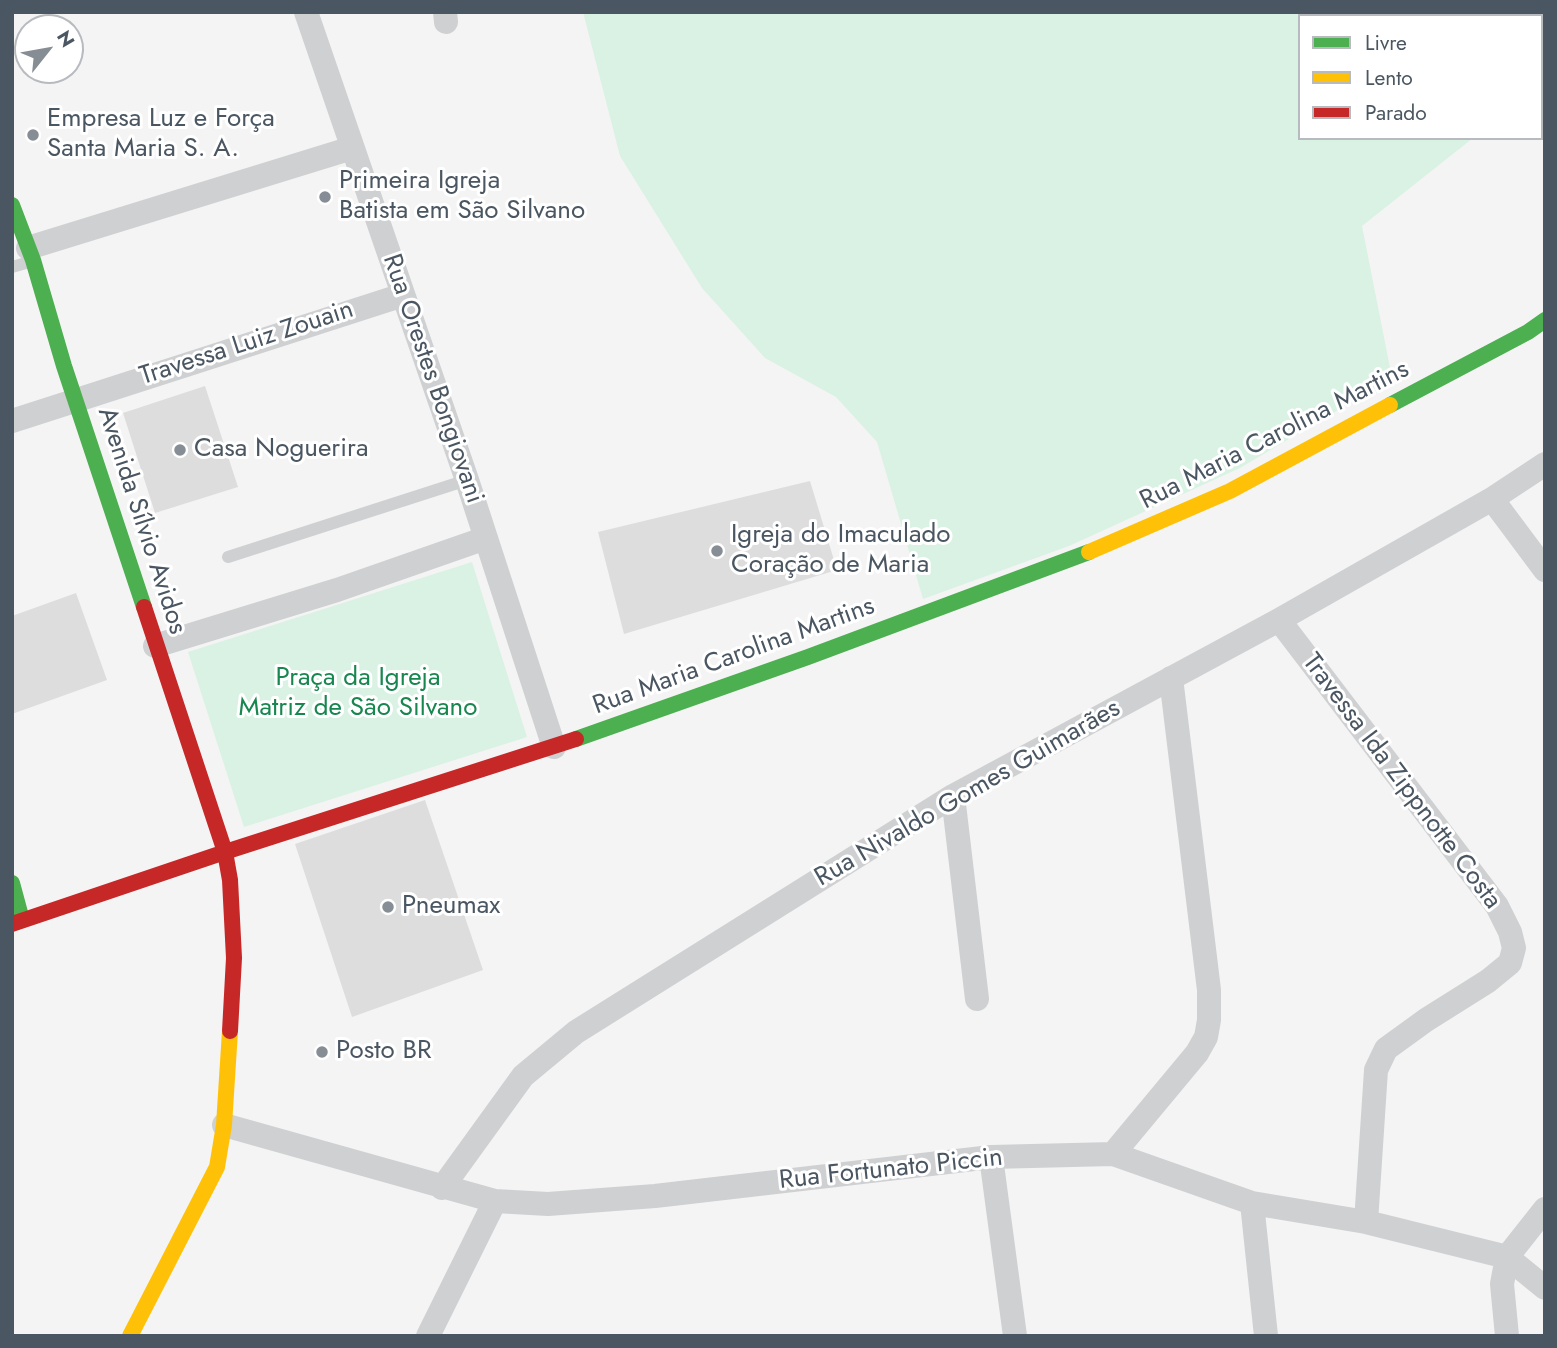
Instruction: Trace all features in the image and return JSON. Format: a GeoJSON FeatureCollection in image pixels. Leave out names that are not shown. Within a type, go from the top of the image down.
{"type":"FeatureCollection","features":[{"type":"Feature","properties":{"kind":"street","name":"Rua Orestes Bongiovani"},"geometry":{"type":"LineString","coordinates":[[306,12],[467,480],[554,747]]}},
{"type":"Feature","properties":{"kind":"street"},"geometry":{"type":"LineString","coordinates":[[24,259],[352,148]]}},
{"type":"Feature","properties":{"kind":"street","name":"Avenida Sílvio Avidos"},"geometry":{"type":"LineString","coordinates":[[12,205],[24,259],[76,398],[155,646],[225,852],[233,912],[234,958],[224,1125],[217,1167],[130,1336]]}},
{"type":"Feature","properties":{"kind":"street","name":"Travessa Luiz Zouain"},"geometry":{"type":"LineString","coordinates":[[12,421],[76,398],[403,295]]}},
{"type":"Feature","properties":{"kind":"street","name":"Rua Maria Carolina Martins"},"geometry":{"type":"LineString","coordinates":[[225,852],[554,747],[1101,548],[1230,491],[1528,332],[1545,320]]}},
{"type":"Feature","properties":{"kind":"street","name":"Rua Nivaldo Gomes Guimarães"},"geometry":{"type":"LineString","coordinates":[[442,1188],[523,1076],[576,1032],[954,796],[1279,621],[1492,499],[1545,464]]}},
{"type":"Feature","properties":{"kind":"street"},"geometry":{"type":"LineString","coordinates":[[1492,499],[1545,570]]}},
{"type":"Feature","properties":{"kind":"street"},"geometry":{"type":"LineString","coordinates":[[155,646],[337,590],[486,538]]}},
{"type":"Feature","properties":{"kind":"street","name":"Travessa Ida Zippnotte Costa"},"geometry":{"type":"LineString","coordinates":[[1279,621],[1497,906],[1510,932],[1514,948],[1510,963],[1488,981],[1386,1049],[1376,1070],[1366,1222]]}},
{"type":"Feature","properties":{"kind":"street"},"geometry":{"type":"LineString","coordinates":[[1113,1154],[1197,1053],[1206,1037],[1209,1020],[1209,990],[1171,678]]}},
{"type":"Feature","properties":{"kind":"street"},"geometry":{"type":"LineString","coordinates":[[954,796],[977,999]]}},
{"type":"Feature","properties":{"kind":"street"},"geometry":{"type":"LineString","coordinates":[[12,883],[17,922],[225,852]]}},
{"type":"Feature","properties":{"kind":"street","name":"Rua Fortunato Piccin"},"geometry":{"type":"LineString","coordinates":[[224,1125],[442,1188],[495,1201],[548,1205],[642,1197],[991,1157],[1113,1154],[1252,1203],[1366,1222],[1507,1257],[1545,1288]]}},
{"type":"Feature","properties":{"kind":"street"},"geometry":{"type":"LineString","coordinates":[[991,1157],[1014,1336]]}},
{"type":"Feature","properties":{"kind":"street"},"geometry":{"type":"LineString","coordinates":[[428,1336],[495,1201]]}},
{"type":"Feature","properties":{"kind":"street"},"geometry":{"type":"LineString","coordinates":[[1252,1203],[1266,1336]]}},
{"type":"Feature","properties":{"kind":"street"},"geometry":{"type":"LineString","coordinates":[[1507,1336],[1502,1284],[1507,1257],[1545,1209]]}},
{"type":"Feature","properties":{"kind":"lane"},"geometry":{"type":"LineString","coordinates":[[228,557],[467,480]]}},
{"type":"Feature","properties":{"kind":"green space"},"geometry":{"type":"Polygon","coordinates":[[[583,12],[1472,14],[1298,14],[1298,140],[1470,140],[1362,226],[1392,378],[1240,468],[1069,546],[923,599],[877,442],[836,397],[765,358],[702,288],[620,156],[583,12]]]}},
{"type":"Feature","properties":{"kind":"green space","name":"Praça da Igreja Matriz de São Silvano"},"geometry":{"type":"Polygon","coordinates":[[[472,562],[527,737],[244,827],[188,652],[472,562]]]}},
{"type":"Feature","properties":{"kind":"building","name":"Casa Noguerira"},"geometry":{"type":"Polygon","coordinates":[[[205,386],[238,487],[155,513],[123,413],[205,386]]]}},
{"type":"Feature","properties":{"kind":"building","name":"Igreja do Imaculado Coração de Maria"},"geometry":{"type":"Polygon","coordinates":[[[810,481],[837,570],[624,634],[598,532],[810,481]]]}},
{"type":"Feature","properties":{"kind":"building"},"geometry":{"type":"Polygon","coordinates":[[[76,593],[107,680],[12,714],[12,616],[76,593]]]}},
{"type":"Feature","properties":{"kind":"building","name":"Pneumax"},"geometry":{"type":"Polygon","coordinates":[[[425,800],[483,970],[352,1017],[295,844],[425,800]]]}},
{"type":"Feature","properties":{"kind":"traffic: fast"},"geometry":{"type":"LineString","coordinates":[[12,205],[33,260],[64,366],[144,607]]}},
{"type":"Feature","properties":{"kind":"traffic: fast"},"geometry":{"type":"LineString","coordinates":[[1390,405],[1528,332],[1545,320]]}},
{"type":"Feature","properties":{"kind":"traffic: fast"},"geometry":{"type":"LineString","coordinates":[[576,739],[808,657],[1089,552]]}},
{"type":"Feature","properties":{"kind":"traffic: fast"},"geometry":{"type":"LineString","coordinates":[[12,883],[22,920]]}},
{"type":"Feature","properties":{"kind":"traffic: slow"},"geometry":{"type":"LineString","coordinates":[[1089,552],[1230,491],[1390,405]]}},
{"type":"Feature","properties":{"kind":"traffic: slow"},"geometry":{"type":"LineString","coordinates":[[130,1336],[217,1167],[224,1125],[230,1031]]}},
{"type":"Feature","properties":{"kind":"traffic: jam"},"geometry":{"type":"LineString","coordinates":[[144,607],[225,852],[230,880],[234,958],[230,1031]]}},
{"type":"Feature","properties":{"kind":"traffic: jam"},"geometry":{"type":"LineString","coordinates":[[12,924],[576,739]]}},
{"type":"Feature","properties":{"kind":"place","name":"Empresa Luz e Força Santa Maria S. A."},"geometry":{"type":"Point","coordinates":[33,135]}},
{"type":"Feature","properties":{"kind":"place","name":"Primeira Igreja Batista em São Silvano"},"geometry":{"type":"Point","coordinates":[325,197]}},
{"type":"Feature","properties":{"kind":"place","name":"Casa Noguerira"},"geometry":{"type":"Point","coordinates":[180,450]}},
{"type":"Feature","properties":{"kind":"place","name":"Igreja do Imaculado Coração de Maria"},"geometry":{"type":"Point","coordinates":[717,551]}},
{"type":"Feature","properties":{"kind":"place","name":"Pneumax"},"geometry":{"type":"Point","coordinates":[388,907]}},
{"type":"Feature","properties":{"kind":"place","name":"Posto BR"},"geometry":{"type":"Point","coordinates":[322,1052]}}]}
